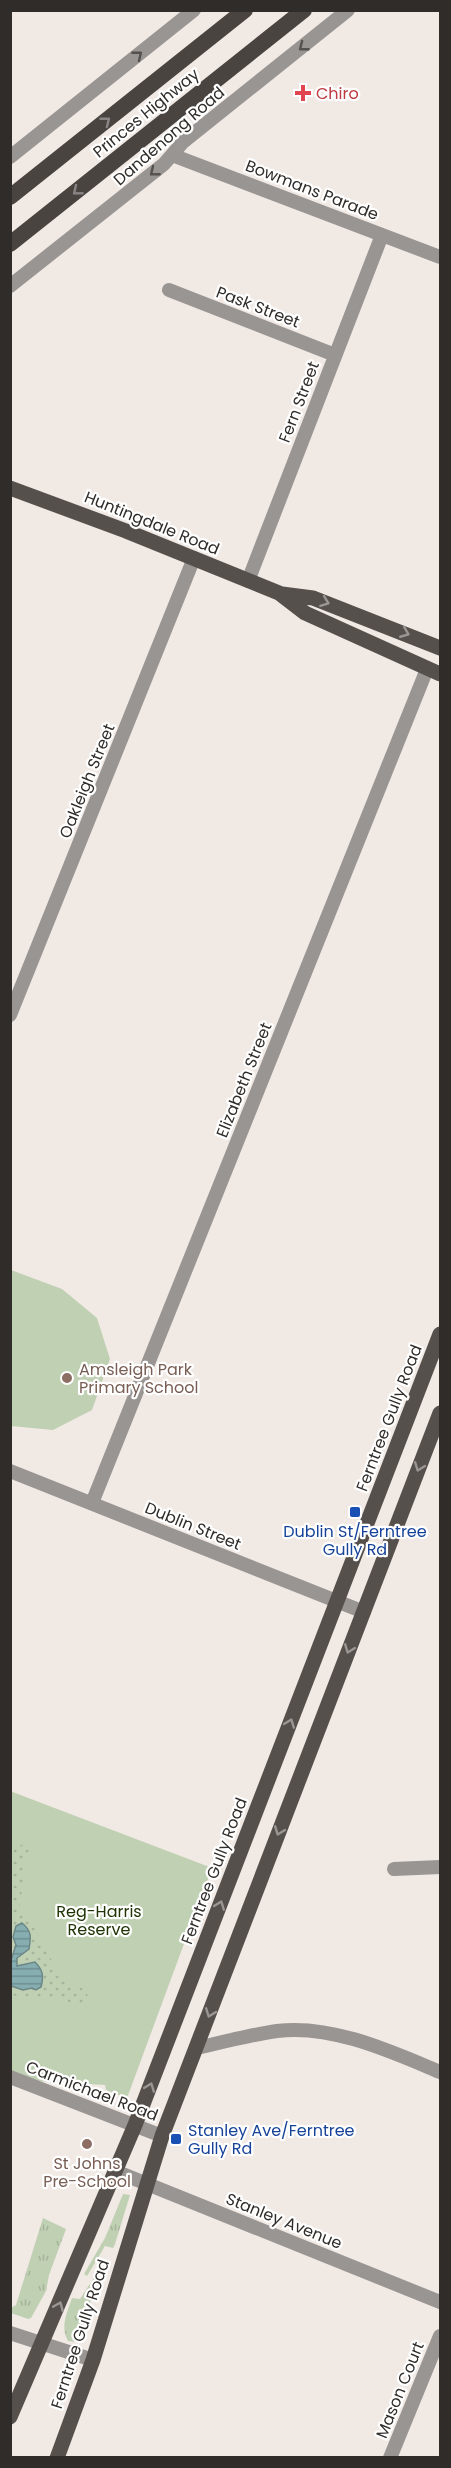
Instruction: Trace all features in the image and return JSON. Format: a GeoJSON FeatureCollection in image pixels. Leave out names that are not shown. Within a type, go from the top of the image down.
{"type":"FeatureCollection","features":[{"type":"Feature","properties":{"kind":"highway","name":"Princes Highway"},"geometry":{"type":"LineString","coordinates":[[10,197],[245,10]]}},
{"type":"Feature","properties":{"kind":"highway","name":"Princes Highway"},"geometry":{"type":"LineString","coordinates":[[10,244],[303,10]]}},
{"type":"Feature","properties":{"kind":"main road","name":"Huntingdale Road"},"geometry":{"type":"LineString","coordinates":[[10,488],[279,593],[305,613],[434,671]]}},
{"type":"Feature","properties":{"kind":"main road","name":"Huntingdale Road"},"geometry":{"type":"LineString","coordinates":[[279,593],[313,597],[440,648]]}},
{"type":"Feature","properties":{"kind":"main road","name":"Ferntree Gully Road"},"geometry":{"type":"LineString","coordinates":[[10,2417],[44,2343],[135,2125],[441,1334]]}},
{"type":"Feature","properties":{"kind":"main road","name":"Ferntree Gully Road"},"geometry":{"type":"LineString","coordinates":[[57,2457],[93,2360],[162,2136],[364,1612],[438,1429],[441,1413]]}},
{"type":"Feature","properties":{"kind":"street"},"geometry":{"type":"LineString","coordinates":[[10,157],[194,10]]}},
{"type":"Feature","properties":{"kind":"street","name":"Dandenong Road"},"geometry":{"type":"LineString","coordinates":[[10,286],[164,164],[183,142],[348,10]]}},
{"type":"Feature","properties":{"kind":"street","name":"Bowmans Parade"},"geometry":{"type":"LineString","coordinates":[[172,154],[441,257]]}},
{"type":"Feature","properties":{"kind":"street","name":"Fern Street"},"geometry":{"type":"LineString","coordinates":[[248,580],[382,235]]}},
{"type":"Feature","properties":{"kind":"street","name":"Pask Street"},"geometry":{"type":"LineString","coordinates":[[169,290],[335,355]]}},
{"type":"Feature","properties":{"kind":"street","name":"Oakleigh Street"},"geometry":{"type":"LineString","coordinates":[[10,1015],[194,558]]}},
{"type":"Feature","properties":{"kind":"street","name":"Elizabeth Street"},"geometry":{"type":"LineString","coordinates":[[92,1503],[434,671]]}},
{"type":"Feature","properties":{"kind":"street","name":"Dublin Street"},"geometry":{"type":"LineString","coordinates":[[10,1471],[364,1612]]}},
{"type":"Feature","properties":{"kind":"street"},"geometry":{"type":"LineString","coordinates":[[394,1869],[441,1867]]}},
{"type":"Feature","properties":{"kind":"street"},"geometry":{"type":"LineString","coordinates":[[197,2048],[279,2031],[317,2032],[357,2040],[441,2072]]}},
{"type":"Feature","properties":{"kind":"street","name":"Carmichael Road"},"geometry":{"type":"LineString","coordinates":[[10,2077],[162,2136]]}},
{"type":"Feature","properties":{"kind":"street","name":"Stanley Avenue"},"geometry":{"type":"LineString","coordinates":[[115,2171],[441,2302]]}},
{"type":"Feature","properties":{"kind":"street"},"geometry":{"type":"LineString","coordinates":[[10,2333],[93,2360]]}},
{"type":"Feature","properties":{"kind":"street","name":"Mason Court"},"geometry":{"type":"LineString","coordinates":[[390,2457],[441,2336]]}},
{"type":"Feature","properties":{"kind":"green space"},"geometry":{"type":"Polygon","coordinates":[[[11,1270],[62,1289],[97,1318],[110,1359],[92,1410],[53,1430],[11,1426],[11,1270]]]}},
{"type":"Feature","properties":{"kind":"green space","name":"Reg-Harris Reserve"},"geometry":{"type":"Polygon","coordinates":[[[10,1791],[212,1868],[127,2098],[106,2090],[105,2085],[18,2080],[11,2077],[10,1791]]]}},
{"type":"Feature","properties":{"kind":"green space"},"geometry":{"type":"Polygon","coordinates":[[[26,1843],[31,1849],[26,1855],[20,1906],[34,1925],[40,1942],[63,1978],[87,1991],[88,2003],[83,2011],[75,2005],[58,1999],[11,1995],[11,1880],[14,1848],[26,1843]]]}},
{"type":"Feature","properties":{"kind":"green space"},"geometry":{"type":"Polygon","coordinates":[[[123,2194],[130,2195],[115,2244],[113,2248],[105,2246],[87,2276],[84,2274],[105,2238],[123,2194]]]}},
{"type":"Feature","properties":{"kind":"green space"},"geometry":{"type":"Polygon","coordinates":[[[43,2218],[66,2229],[49,2275],[46,2291],[31,2318],[28,2319],[11,2313],[11,2308],[16,2305],[43,2218]]]}},
{"type":"Feature","properties":{"kind":"green space"},"geometry":{"type":"Polygon","coordinates":[[[101,2267],[79,2340],[68,2341],[64,2325],[72,2298],[80,2299],[101,2267]]]}},
{"type":"Feature","properties":{"kind":"water"},"geometry":{"type":"Polygon","coordinates":[[[22,1923],[30,1934],[30,1941],[29,1949],[17,1958],[17,1966],[35,1962],[38,1965],[42,1973],[42,1980],[41,1987],[36,1990],[32,1988],[23,1990],[11,1986],[11,1960],[16,1945],[13,1937],[16,1926],[22,1923]]]}},
{"type":"Feature","properties":{"kind":"place","name":"Chiro"},"geometry":{"type":"Point","coordinates":[303,93]}},
{"type":"Feature","properties":{"kind":"place","name":"Amsleigh Park Primary School"},"geometry":{"type":"Point","coordinates":[67,1378]}},
{"type":"Feature","properties":{"kind":"place","name":"Dublin St/Ferntree Gully Rd"},"geometry":{"type":"Point","coordinates":[355,1512]}},
{"type":"Feature","properties":{"kind":"place","name":"Stanley Ave/Ferntree Gully Rd"},"geometry":{"type":"Point","coordinates":[176,2139]}},
{"type":"Feature","properties":{"kind":"place","name":"St Johns Pre-School"},"geometry":{"type":"Point","coordinates":[87,2144]}}]}
